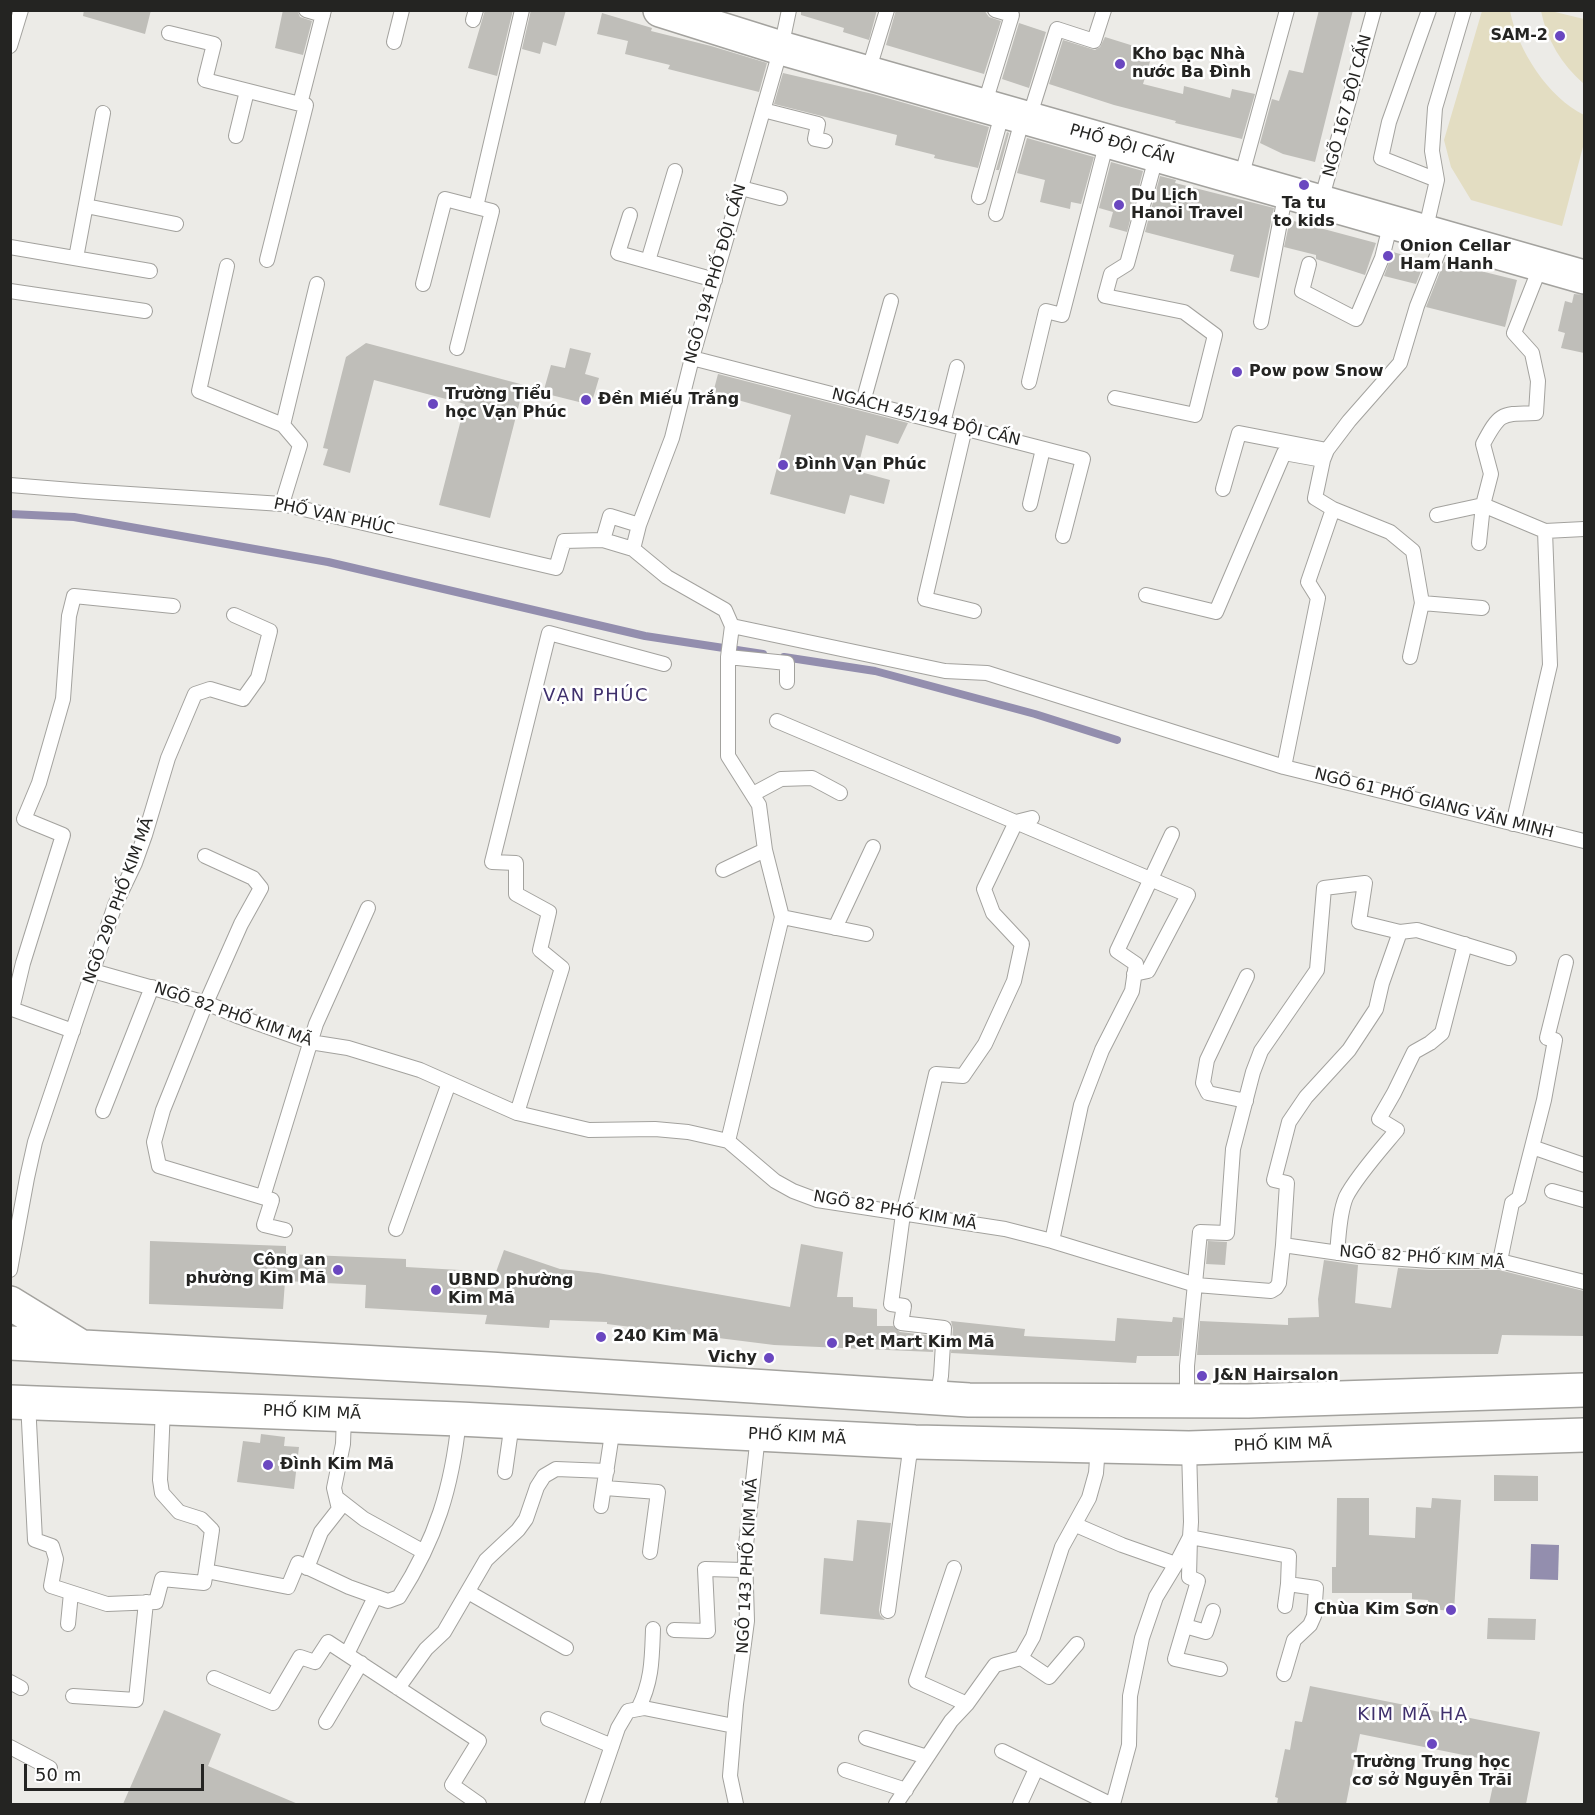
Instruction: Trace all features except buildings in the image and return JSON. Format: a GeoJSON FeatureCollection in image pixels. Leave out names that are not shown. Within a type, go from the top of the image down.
{"type":"FeatureCollection","features":[{"type":"Feature","properties":{"kind":"main road","name":"PHỐ ĐỘI CẤN"},"geometry":{"type":"LineString","coordinates":[[660,10],[781,48],[1584,277]]}},
{"type":"Feature","properties":{"kind":"main road"},"geometry":{"type":"LineString","coordinates":[[10,1304],[85,1348]]}},
{"type":"Feature","properties":{"kind":"main road"},"geometry":{"type":"LineString","coordinates":[[10,1343],[969,1400],[1187,1401],[1584,1390]]}},
{"type":"Feature","properties":{"kind":"main road"},"geometry":{"type":"LineString","coordinates":[[1187,1401],[1189,1448]]}},
{"type":"Feature","properties":{"kind":"main road","name":"PHỐ KIM MÃ"},"geometry":{"type":"LineString","coordinates":[[19,1402],[459,1419],[915,1442],[1189,1448],[1584,1435]]}},
{"type":"Feature","properties":{"kind":"lane"},"geometry":{"type":"LineString","coordinates":[[10,46],[21,10]]}},
{"type":"Feature","properties":{"kind":"lane"},"geometry":{"type":"LineString","coordinates":[[300,104],[323,13],[306,10]]}},
{"type":"Feature","properties":{"kind":"lane"},"geometry":{"type":"LineString","coordinates":[[394,42],[402,10]]}},
{"type":"Feature","properties":{"kind":"lane"},"geometry":{"type":"LineString","coordinates":[[476,207],[522,10]]}},
{"type":"Feature","properties":{"kind":"lane","name":"NGÕ 194 PHỐ ĐỘI CẤN"},"geometry":{"type":"LineString","coordinates":[[633,549],[639,525],[672,438],[692,358],[781,48],[789,10]]}},
{"type":"Feature","properties":{"kind":"lane"},"geometry":{"type":"LineString","coordinates":[[868,72],[886,10]]}},
{"type":"Feature","properties":{"kind":"lane"},"geometry":{"type":"LineString","coordinates":[[995,10],[1011,15],[1010,113],[996,214]]}},
{"type":"Feature","properties":{"kind":"lane"},"geometry":{"type":"LineString","coordinates":[[979,197],[1010,113],[1057,29],[1094,41],[1104,10]]}},
{"type":"Feature","properties":{"kind":"lane"},"geometry":{"type":"LineString","coordinates":[[1241,178],[1287,10]]}},
{"type":"Feature","properties":{"kind":"lane","name":"NGÕ 167 ĐỘI CẤN"},"geometry":{"type":"LineString","coordinates":[[1321,201],[1374,10]]}},
{"type":"Feature","properties":{"kind":"lane"},"geometry":{"type":"LineString","coordinates":[[1429,10],[1389,122],[1381,159],[1437,180]]}},
{"type":"Feature","properties":{"kind":"lane"},"geometry":{"type":"LineString","coordinates":[[1410,657],[1422,603],[1413,551],[1389,532],[1333,509],[1315,498],[1325,455],[1348,421],[1400,363],[1434,235],[1437,180],[1431,151],[1435,108],[1464,10]]}},
{"type":"Feature","properties":{"kind":"lane"},"geometry":{"type":"LineString","coordinates":[[169,33],[214,44],[205,80],[306,105],[267,260]]}},
{"type":"Feature","properties":{"kind":"lane"},"geometry":{"type":"LineString","coordinates":[[236,136],[247,91]]}},
{"type":"Feature","properties":{"kind":"lane"},"geometry":{"type":"LineString","coordinates":[[763,110],[818,124],[815,139],[825,141]]}},
{"type":"Feature","properties":{"kind":"lane"},"geometry":{"type":"LineString","coordinates":[[76,258],[103,113]]}},
{"type":"Feature","properties":{"kind":"lane"},"geometry":{"type":"LineString","coordinates":[[1029,382],[1046,311],[1062,315],[1107,141]]}},
{"type":"Feature","properties":{"kind":"lane"},"geometry":{"type":"LineString","coordinates":[[1115,398],[1195,415],[1215,335],[1184,312],[1105,296],[1111,274],[1127,264],[1157,154]]}},
{"type":"Feature","properties":{"kind":"lane"},"geometry":{"type":"LineString","coordinates":[[648,261],[675,171]]}},
{"type":"Feature","properties":{"kind":"lane"},"geometry":{"type":"LineString","coordinates":[[741,188],[780,198]]}},
{"type":"Feature","properties":{"kind":"lane"},"geometry":{"type":"LineString","coordinates":[[1261,322],[1286,191]]}},
{"type":"Feature","properties":{"kind":"lane"},"geometry":{"type":"LineString","coordinates":[[423,284],[445,199],[492,211],[457,348]]}},
{"type":"Feature","properties":{"kind":"lane"},"geometry":{"type":"LineString","coordinates":[[86,206],[176,224]]}},
{"type":"Feature","properties":{"kind":"lane"},"geometry":{"type":"LineString","coordinates":[[630,215],[618,253],[714,280]]}},
{"type":"Feature","properties":{"kind":"lane"},"geometry":{"type":"LineString","coordinates":[[1309,264],[1302,291],[1356,319],[1382,258],[1391,222]]}},
{"type":"Feature","properties":{"kind":"lane"},"geometry":{"type":"LineString","coordinates":[[10,247],[150,271]]}},
{"type":"Feature","properties":{"kind":"lane"},"geometry":{"type":"LineString","coordinates":[[1479,543],[1483,505],[1491,474],[1483,444],[1495,422],[1506,414],[1536,413],[1538,381],[1532,353],[1514,333],[1541,265]]}},
{"type":"Feature","properties":{"kind":"lane"},"geometry":{"type":"LineString","coordinates":[[226,266],[199,391],[283,425],[300,445],[282,504]]}},
{"type":"Feature","properties":{"kind":"lane"},"geometry":{"type":"LineString","coordinates":[[283,425],[317,284]]}},
{"type":"Feature","properties":{"kind":"lane"},"geometry":{"type":"LineString","coordinates":[[10,291],[145,311]]}},
{"type":"Feature","properties":{"kind":"lane"},"geometry":{"type":"LineString","coordinates":[[863,402],[891,301]]}},
{"type":"Feature","properties":{"kind":"lane","name":"NGÁCH 45/194 ĐỘI CẤN"},"geometry":{"type":"LineString","coordinates":[[692,358],[1083,459],[1064,536]]}},
{"type":"Feature","properties":{"kind":"lane"},"geometry":{"type":"LineString","coordinates":[[943,423],[957,367]]}},
{"type":"Feature","properties":{"kind":"lane"},"geometry":{"type":"LineString","coordinates":[[964,428],[925,599],[974,611]]}},
{"type":"Feature","properties":{"kind":"lane"},"geometry":{"type":"LineString","coordinates":[[1223,489],[1239,433],[1325,455]]}},
{"type":"Feature","properties":{"kind":"lane"},"geometry":{"type":"LineString","coordinates":[[1030,504],[1043,448]]}},
{"type":"Feature","properties":{"kind":"lane"},"geometry":{"type":"LineString","coordinates":[[1146,596],[1216,612],[1284,453],[1325,455]]}},
{"type":"Feature","properties":{"kind":"lane","name":"PHỐ VẠN PHÚC"},"geometry":{"type":"LineString","coordinates":[[10,485],[84,492],[282,504],[555,568],[564,541],[603,540],[633,549]]}},
{"type":"Feature","properties":{"kind":"lane"},"geometry":{"type":"LineString","coordinates":[[1437,515],[1483,505],[1545,531],[1584,529]]}},
{"type":"Feature","properties":{"kind":"lane"},"geometry":{"type":"LineString","coordinates":[[1284,767],[1318,598],[1308,582],[1333,509]]}},
{"type":"Feature","properties":{"kind":"lane"},"geometry":{"type":"LineString","coordinates":[[603,540],[610,516],[639,525]]}},
{"type":"Feature","properties":{"kind":"lane"},"geometry":{"type":"LineString","coordinates":[[1513,824],[1550,665],[1545,531]]}},
{"type":"Feature","properties":{"kind":"lane"},"geometry":{"type":"LineString","coordinates":[[633,549],[667,577],[725,610],[732,626],[728,657],[728,756],[759,805],[765,850],[782,917],[728,1141]]}},
{"type":"Feature","properties":{"kind":"lane"},"geometry":{"type":"LineString","coordinates":[[73,1031],[12,1009],[17,960],[63,835],[24,819],[39,783],[63,699],[69,616],[74,596],[173,606]]}},
{"type":"Feature","properties":{"kind":"lane"},"geometry":{"type":"LineString","coordinates":[[1422,603],[1482,608]]}},
{"type":"Feature","properties":{"kind":"lane","name":"NGÕ 290 PHỐ KIM MÃ"},"geometry":{"type":"LineString","coordinates":[[10,1270],[35,1142],[115,905],[146,835],[168,758],[195,694],[210,688],[243,699],[258,678],[270,631],[234,615]]}},
{"type":"Feature","properties":{"kind":"lane","name":"NGÕ 61 PHỐ GIANG VĂN MINH"},"geometry":{"type":"LineString","coordinates":[[732,626],[945,671],[996,675],[1284,767],[1584,842]]}},
{"type":"Feature","properties":{"kind":"lane"},"geometry":{"type":"LineString","coordinates":[[517,1113],[562,968],[540,950],[549,912],[516,894],[516,863],[492,862],[549,633],[664,664]]}},
{"type":"Feature","properties":{"kind":"lane"},"geometry":{"type":"LineString","coordinates":[[728,657],[787,663],[787,682]]}},
{"type":"Feature","properties":{"kind":"lane"},"geometry":{"type":"LineString","coordinates":[[777,721],[1188,895],[1148,971],[1134,974]]}},
{"type":"Feature","properties":{"kind":"lane"},"geometry":{"type":"LineString","coordinates":[[753,794],[781,779],[812,778],[840,793]]}},
{"type":"Feature","properties":{"kind":"lane"},"geometry":{"type":"LineString","coordinates":[[1016,822],[1032,818]]}},
{"type":"Feature","properties":{"kind":"lane"},"geometry":{"type":"LineString","coordinates":[[937,1398],[944,1328],[901,1323],[904,1306],[891,1304],[903,1214],[936,1074],[963,1076],[985,1044],[1014,981],[1022,944],[993,913],[984,889],[1016,822]]}},
{"type":"Feature","properties":{"kind":"lane"},"geometry":{"type":"LineString","coordinates":[[1052,1241],[1081,1105],[1102,1050],[1132,991],[1136,964],[1117,951],[1172,834]]}},
{"type":"Feature","properties":{"kind":"lane"},"geometry":{"type":"LineString","coordinates":[[835,928],[873,847]]}},
{"type":"Feature","properties":{"kind":"lane"},"geometry":{"type":"LineString","coordinates":[[723,870],[765,850]]}},
{"type":"Feature","properties":{"kind":"lane"},"geometry":{"type":"LineString","coordinates":[[205,856],[254,878],[261,888],[241,924],[162,1110],[154,1142],[159,1166],[272,1200],[264,1225],[285,1230]]}},
{"type":"Feature","properties":{"kind":"lane"},"geometry":{"type":"LineString","coordinates":[[1187,1401],[1187,1366],[1200,1232],[1227,1233],[1233,1149],[1253,1072],[1261,1052],[1317,970],[1324,888],[1365,883],[1359,922],[1400,932],[1416,930],[1509,958]]}},
{"type":"Feature","properties":{"kind":"lane"},"geometry":{"type":"LineString","coordinates":[[262,1197],[310,1042],[335,979],[368,908]]}},
{"type":"Feature","properties":{"kind":"lane"},"geometry":{"type":"LineString","coordinates":[[782,917],[866,934]]}},
{"type":"Feature","properties":{"kind":"lane"},"geometry":{"type":"LineString","coordinates":[[1283,1245],[1287,1183],[1274,1180],[1288,1122],[1306,1097],[1349,1050],[1376,1009],[1382,983],[1400,932]]}},
{"type":"Feature","properties":{"kind":"lane"},"geometry":{"type":"LineString","coordinates":[[1336,1253],[1341,1215],[1347,1197],[1370,1163],[1397,1130],[1379,1119],[1414,1052],[1442,1033],[1465,944]]}},
{"type":"Feature","properties":{"kind":"lane"},"geometry":{"type":"LineString","coordinates":[[1500,1261],[1512,1203],[1519,1198],[1544,1100],[1555,1040],[1547,1038],[1566,962]]}},
{"type":"Feature","properties":{"kind":"lane","name":"NGÕ 82 PHỐ KIM MÃ"},"geometry":{"type":"LineString","coordinates":[[93,971],[206,1003],[310,1042],[348,1048],[420,1070],[517,1113],[589,1130],[655,1129],[688,1132],[728,1141],[775,1181],[817,1200],[1005,1229],[1196,1285],[1271,1291],[1279,1283],[1283,1245],[1336,1253],[1431,1261],[1500,1261],[1584,1282]]}},
{"type":"Feature","properties":{"kind":"lane"},"geometry":{"type":"LineString","coordinates":[[1246,1101],[1208,1093],[1203,1083],[1207,1060],[1247,976]]}},
{"type":"Feature","properties":{"kind":"lane"},"geometry":{"type":"LineString","coordinates":[[103,1111],[152,987]]}},
{"type":"Feature","properties":{"kind":"lane"},"geometry":{"type":"LineString","coordinates":[[396,1229],[449,1083]]}},
{"type":"Feature","properties":{"kind":"lane"},"geometry":{"type":"LineString","coordinates":[[1532,1147],[1584,1165]]}},
{"type":"Feature","properties":{"kind":"lane"},"geometry":{"type":"LineString","coordinates":[[1552,1191],[1584,1200]]}},
{"type":"Feature","properties":{"kind":"lane"},"geometry":{"type":"LineString","coordinates":[[19,1402],[35,1540],[52,1546],[56,1559],[51,1586],[107,1604],[156,1602],[162,1579],[204,1583],[212,1530],[201,1519],[179,1512],[162,1493],[160,1480],[163,1407]]}},
{"type":"Feature","properties":{"kind":"lane"},"geometry":{"type":"LineString","coordinates":[[307,1568],[321,1532],[339,1509],[334,1488],[343,1444],[344,1415]]}},
{"type":"Feature","properties":{"kind":"lane"},"geometry":{"type":"LineString","coordinates":[[206,1571],[288,1587],[298,1563],[375,1597],[388,1601],[399,1597],[436,1528],[452,1473],[459,1419]]}},
{"type":"Feature","properties":{"kind":"lane"},"geometry":{"type":"LineString","coordinates":[[505,1472],[512,1423]]}},
{"type":"Feature","properties":{"kind":"lane"},"geometry":{"type":"LineString","coordinates":[[601,1506],[608,1472],[613,1427]]}},
{"type":"Feature","properties":{"kind":"lane","name":"NGÕ 143 PHỐ KIM MÃ"},"geometry":{"type":"LineString","coordinates":[[736,1804],[730,1776],[747,1621],[744,1570],[758,1435]]}},
{"type":"Feature","properties":{"kind":"lane"},"geometry":{"type":"LineString","coordinates":[[888,1611],[909,1458],[915,1442]]}},
{"type":"Feature","properties":{"kind":"lane"},"geometry":{"type":"LineString","coordinates":[[896,1804],[951,1721],[967,1704],[995,1665],[1021,1658],[1033,1637],[1062,1547],[1089,1498],[1096,1473],[1098,1446]]}},
{"type":"Feature","properties":{"kind":"lane"},"geometry":{"type":"LineString","coordinates":[[1189,1448],[1191,1522],[1189,1577],[1198,1581],[1175,1659],[1220,1669]]}},
{"type":"Feature","properties":{"kind":"lane"},"geometry":{"type":"LineString","coordinates":[[398,1688],[426,1649],[444,1632],[486,1560],[518,1530],[526,1519],[537,1487],[544,1476],[555,1469],[608,1472]]}},
{"type":"Feature","properties":{"kind":"lane"},"geometry":{"type":"LineString","coordinates":[[604,1488],[658,1492],[650,1552]]}},
{"type":"Feature","properties":{"kind":"lane"},"geometry":{"type":"LineString","coordinates":[[337,1498],[364,1519],[424,1552]]}},
{"type":"Feature","properties":{"kind":"lane"},"geometry":{"type":"LineString","coordinates":[[1076,1525],[1122,1545],[1176,1564]]}},
{"type":"Feature","properties":{"kind":"lane"},"geometry":{"type":"LineString","coordinates":[[1002,1751],[1112,1804],[1130,1744],[1130,1696],[1142,1638],[1156,1597],[1190,1537]]}},
{"type":"Feature","properties":{"kind":"lane"},"geometry":{"type":"LineString","coordinates":[[1190,1537],[1289,1556],[1285,1606]]}},
{"type":"Feature","properties":{"kind":"lane"},"geometry":{"type":"LineString","coordinates":[[954,1568],[916,1681],[967,1704]]}},
{"type":"Feature","properties":{"kind":"lane"},"geometry":{"type":"LineString","coordinates":[[674,1630],[708,1631],[705,1569],[744,1570]]}},
{"type":"Feature","properties":{"kind":"lane"},"geometry":{"type":"LineString","coordinates":[[1284,1674],[1294,1640],[1310,1625],[1314,1616],[1316,1588],[1288,1584]]}},
{"type":"Feature","properties":{"kind":"lane"},"geometry":{"type":"LineString","coordinates":[[468,1592],[566,1648]]}},
{"type":"Feature","properties":{"kind":"lane"},"geometry":{"type":"LineString","coordinates":[[68,1624],[71,1593]]}},
{"type":"Feature","properties":{"kind":"lane"},"geometry":{"type":"LineString","coordinates":[[347,1654],[375,1597]]}},
{"type":"Feature","properties":{"kind":"lane"},"geometry":{"type":"LineString","coordinates":[[73,1696],[136,1700],[146,1602]]}},
{"type":"Feature","properties":{"kind":"lane"},"geometry":{"type":"LineString","coordinates":[[1185,1626],[1206,1632],[1213,1611]]}},
{"type":"Feature","properties":{"kind":"lane"},"geometry":{"type":"LineString","coordinates":[[638,1709],[647,1691],[652,1668],[653,1629]]}},
{"type":"Feature","properties":{"kind":"lane"},"geometry":{"type":"LineString","coordinates":[[214,1678],[273,1703],[300,1656],[315,1662],[328,1642],[479,1741],[453,1785],[480,1804]]}},
{"type":"Feature","properties":{"kind":"lane"},"geometry":{"type":"LineString","coordinates":[[1021,1658],[1049,1677],[1077,1644]]}},
{"type":"Feature","properties":{"kind":"lane"},"geometry":{"type":"LineString","coordinates":[[326,1722],[361,1664]]}},
{"type":"Feature","properties":{"kind":"lane"},"geometry":{"type":"LineString","coordinates":[[592,1804],[618,1728],[628,1711],[644,1708],[734,1726]]}},
{"type":"Feature","properties":{"kind":"lane"},"geometry":{"type":"LineString","coordinates":[[548,1719],[612,1746]]}},
{"type":"Feature","properties":{"kind":"lane"},"geometry":{"type":"LineString","coordinates":[[866,1738],[927,1757]]}},
{"type":"Feature","properties":{"kind":"lane"},"geometry":{"type":"LineString","coordinates":[[10,1747],[50,1768]]}},
{"type":"Feature","properties":{"kind":"lane"},"geometry":{"type":"LineString","coordinates":[[1020,1804],[1036,1769]]}},
{"type":"Feature","properties":{"kind":"lane"},"geometry":{"type":"LineString","coordinates":[[845,1770],[906,1791]]}},
{"type":"Feature","properties":{"kind":"shaded area"},"geometry":{"type":"Polygon","coordinates":[[[1482,11],[1510,11],[1520,42],[1536,71],[1558,97],[1584,115],[1584,143],[1562,226],[1471,200],[1451,167],[1444,140],[1482,11]]]}},
{"type":"Feature","properties":{"kind":"shaded area"},"geometry":{"type":"Polygon","coordinates":[[[1541,11],[1551,11],[1584,19],[1584,84],[1568,68],[1556,51],[1541,11]]]}},
{"type":"Feature","properties":{"kind":"shaded area"},"geometry":{"type":"Polygon","coordinates":[[[1531,1544],[1559,1545],[1558,1580],[1530,1579],[1531,1544]]]}},
{"type":"Feature","properties":{"kind":"waterway"},"geometry":{"type":"LineString","coordinates":[[10,514],[74,517],[328,562],[645,636],[763,654]]}},
{"type":"Feature","properties":{"kind":"waterway"},"geometry":{"type":"LineString","coordinates":[[784,657],[875,671],[1035,714],[1117,740]]}},
{"type":"Feature","properties":{"kind":"place","name":"SAM-2"},"geometry":{"type":"Point","coordinates":[1560,36]}},
{"type":"Feature","properties":{"kind":"place","name":"Kho bạc Nhà nước Ba Đình"},"geometry":{"type":"Point","coordinates":[1120,64]}},
{"type":"Feature","properties":{"kind":"place","name":"Ta tu to kids"},"geometry":{"type":"Point","coordinates":[1304,185]}},
{"type":"Feature","properties":{"kind":"place","name":"Du Lịch Hanoi Travel"},"geometry":{"type":"Point","coordinates":[1119,205]}},
{"type":"Feature","properties":{"kind":"place","name":"Onion Cellar Ham Hanh"},"geometry":{"type":"Point","coordinates":[1388,256]}},
{"type":"Feature","properties":{"kind":"place","name":"Pow pow Snow"},"geometry":{"type":"Point","coordinates":[1237,372]}},
{"type":"Feature","properties":{"kind":"place","name":"Đền Miếu Trắng"},"geometry":{"type":"Point","coordinates":[586,400]}},
{"type":"Feature","properties":{"kind":"place","name":"Trường Tiểu học Vạn Phúc"},"geometry":{"type":"Point","coordinates":[433,404]}},
{"type":"Feature","properties":{"kind":"place","name":"Đình Vạn Phúc"},"geometry":{"type":"Point","coordinates":[783,465]}},
{"type":"Feature","properties":{"kind":"place","name":"Công an phường Kim Mã"},"geometry":{"type":"Point","coordinates":[338,1270]}},
{"type":"Feature","properties":{"kind":"place","name":"UBND phường Kim Mã"},"geometry":{"type":"Point","coordinates":[436,1290]}},
{"type":"Feature","properties":{"kind":"place","name":"240 Kim Mã"},"geometry":{"type":"Point","coordinates":[601,1337]}},
{"type":"Feature","properties":{"kind":"place","name":"Pet Mart Kim Mã"},"geometry":{"type":"Point","coordinates":[832,1343]}},
{"type":"Feature","properties":{"kind":"place","name":"Vichy"},"geometry":{"type":"Point","coordinates":[769,1358]}},
{"type":"Feature","properties":{"kind":"place","name":"J&N Hairsalon"},"geometry":{"type":"Point","coordinates":[1202,1376]}},
{"type":"Feature","properties":{"kind":"place","name":"Đình Kim Mã"},"geometry":{"type":"Point","coordinates":[268,1465]}},
{"type":"Feature","properties":{"kind":"place","name":"Chùa Kim Sơn"},"geometry":{"type":"Point","coordinates":[1451,1610]}},
{"type":"Feature","properties":{"kind":"place","name":"Trường Trung học cơ sở Nguyễn Trãi"},"geometry":{"type":"Point","coordinates":[1432,1744]}},
{"type":"Feature","properties":{"kind":"district","name":"VẠN PHÚC"},"geometry":{"type":"Point","coordinates":[596,696]}},
{"type":"Feature","properties":{"kind":"district","name":"KIM MÃ HẠ"},"geometry":{"type":"Point","coordinates":[1413,1715]}}]}
